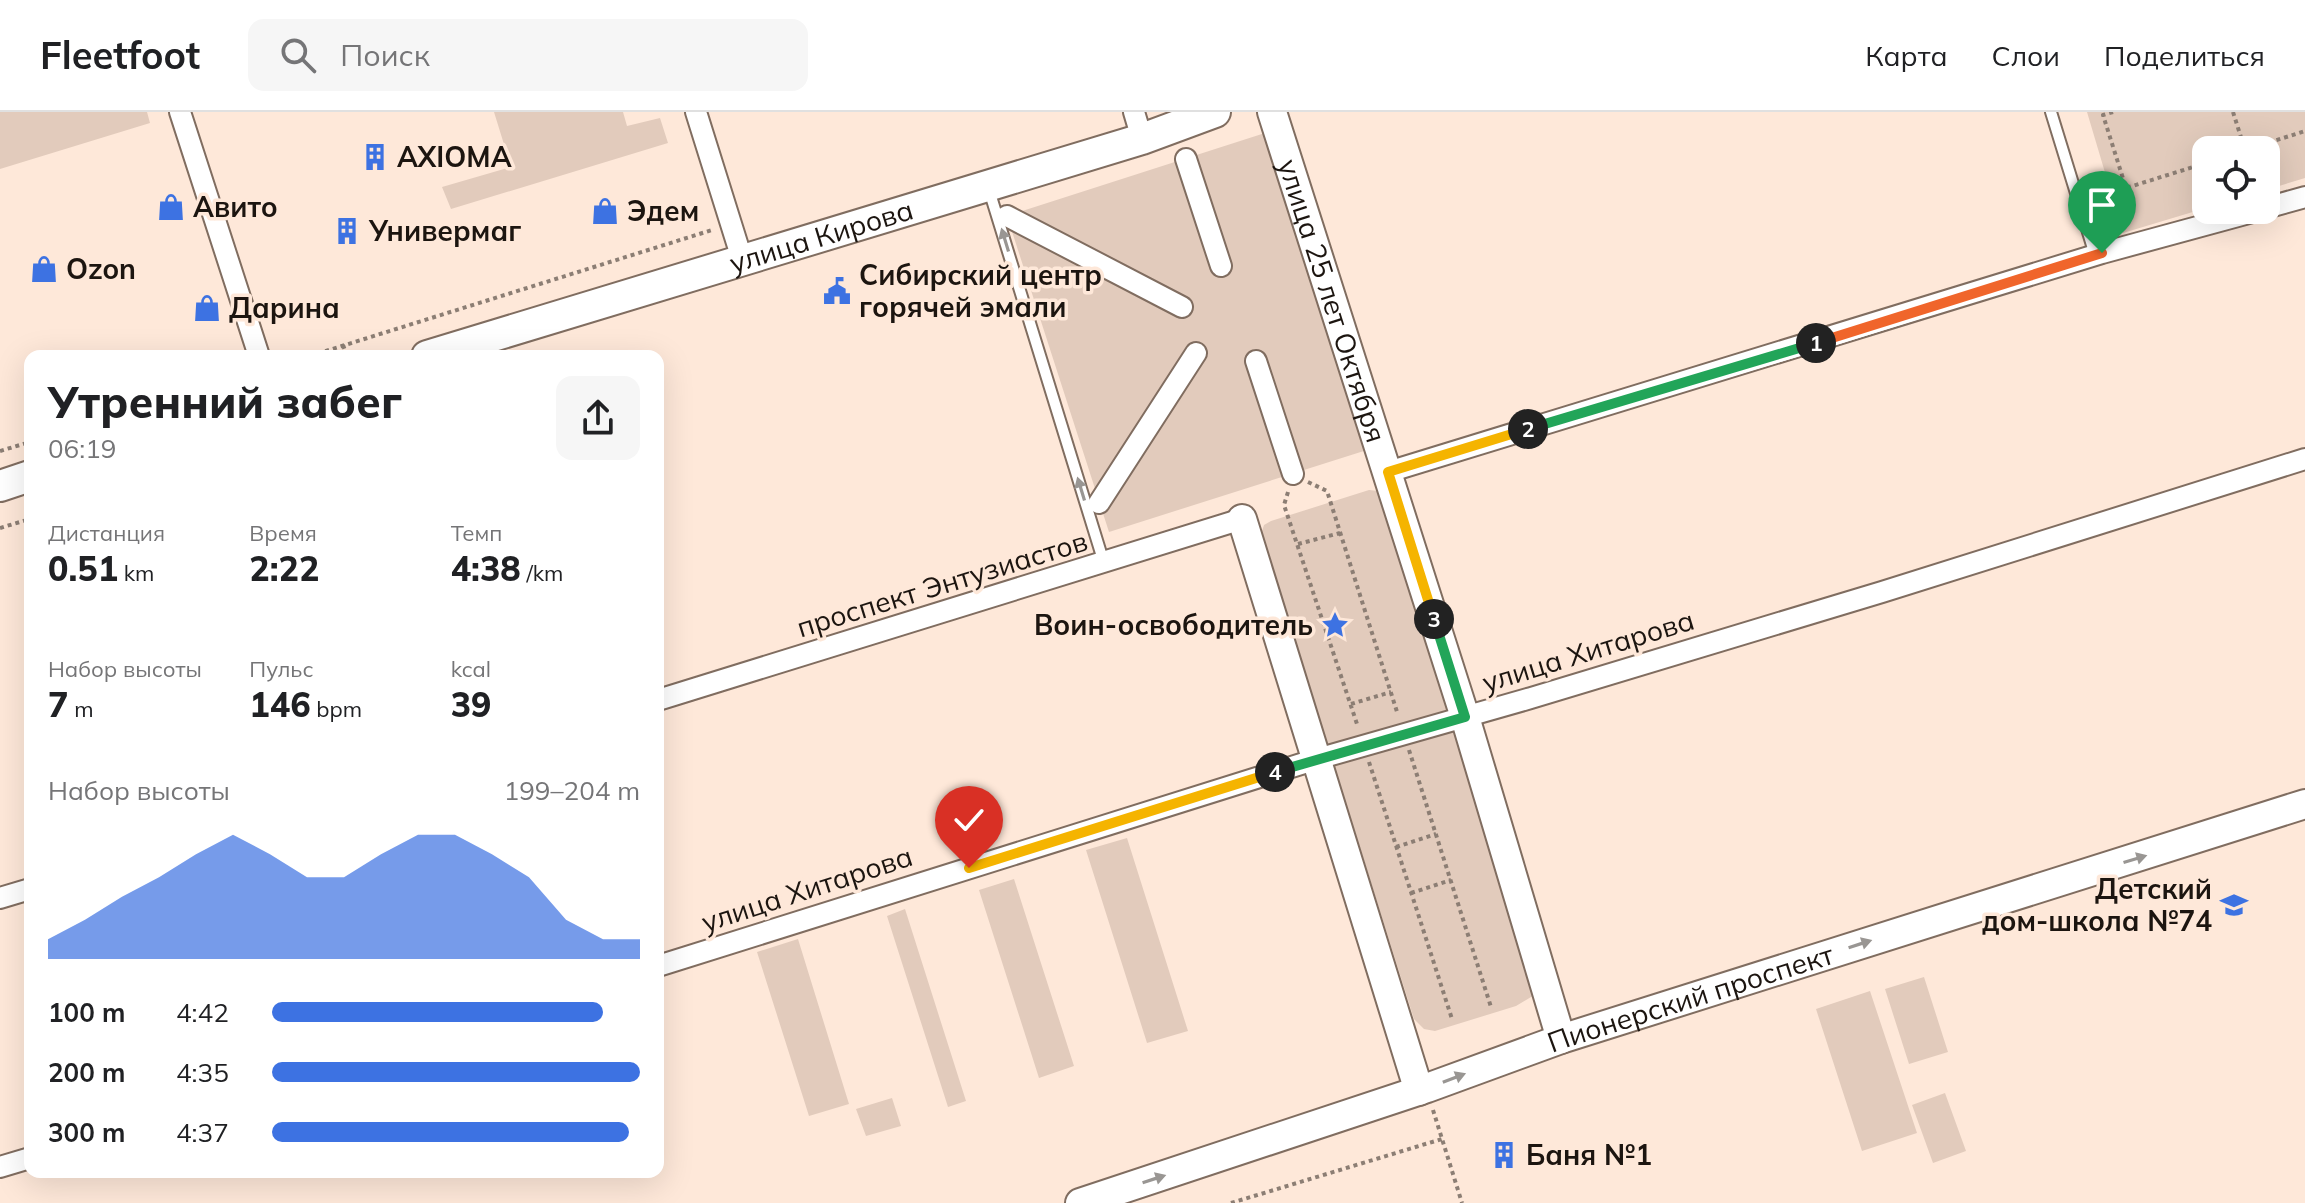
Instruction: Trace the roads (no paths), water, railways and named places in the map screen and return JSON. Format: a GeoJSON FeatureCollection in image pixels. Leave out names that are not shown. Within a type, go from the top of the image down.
{"type":"FeatureCollection","features":[{"type":"Feature","properties":{"kind":"main road","name":"улица Кирова"},"geometry":{"type":"LineString","coordinates":[[446,350],[988,186],[1138,126],[1207,113]]}},
{"type":"Feature","properties":{"kind":"main road"},"geometry":{"type":"LineString","coordinates":[[0,486],[24,478]]}},
{"type":"Feature","properties":{"kind":"street"},"geometry":{"type":"LineString","coordinates":[[180,112],[257,350]]}},
{"type":"Feature","properties":{"kind":"street"},"geometry":{"type":"LineString","coordinates":[[696,112],[742,259]]}},
{"type":"Feature","properties":{"kind":"street","name":"улица 25 лет Октября"},"geometry":{"type":"LineString","coordinates":[[1272,112],[1465,717],[1561,1039]]}},
{"type":"Feature","properties":{"kind":"street"},"geometry":{"type":"LineString","coordinates":[[1186,159],[1221,266]]}},
{"type":"Feature","properties":{"kind":"street"},"geometry":{"type":"LineString","coordinates":[[2280,204],[2305,197]]}},
{"type":"Feature","properties":{"kind":"street"},"geometry":{"type":"LineString","coordinates":[[1007,216],[1182,307]]}},
{"type":"Feature","properties":{"kind":"street"},"geometry":{"type":"LineString","coordinates":[[1388,472],[2095,256],[2210,224]]}},
{"type":"Feature","properties":{"kind":"street"},"geometry":{"type":"LineString","coordinates":[[1099,503],[1196,353]]}},
{"type":"Feature","properties":{"kind":"street"},"geometry":{"type":"LineString","coordinates":[[1256,361],[1293,474]]}},
{"type":"Feature","properties":{"kind":"street","name":"улица Хитарова"},"geometry":{"type":"LineString","coordinates":[[664,964],[1317,759],[1867,596],[2305,459]]}},
{"type":"Feature","properties":{"kind":"street"},"geometry":{"type":"LineString","coordinates":[[1242,519],[1423,1090]]}},
{"type":"Feature","properties":{"kind":"street","name":"проспект Энтузиастов"},"geometry":{"type":"LineString","coordinates":[[664,698],[1242,519]]}},
{"type":"Feature","properties":{"kind":"street","name":"Пионерский проспект"},"geometry":{"type":"LineString","coordinates":[[1080,1203],[1423,1090],[1561,1039],[2305,804]]}},
{"type":"Feature","properties":{"kind":"street"},"geometry":{"type":"LineString","coordinates":[[0,898],[24,891]]}},
{"type":"Feature","properties":{"kind":"street"},"geometry":{"type":"LineString","coordinates":[[0,1167],[24,1160]]}},
{"type":"Feature","properties":{"kind":"lane"},"geometry":{"type":"LineString","coordinates":[[2051,112],[2095,256]]}},
{"type":"Feature","properties":{"kind":"lane"},"geometry":{"type":"LineString","coordinates":[[988,186],[1104,563]]}},
{"type":"Feature","properties":{"kind":"place","name":"AXIOMA"},"geometry":{"type":"Point","coordinates":[375,157]}},
{"type":"Feature","properties":{"kind":"place","name":"Авито"},"geometry":{"type":"Point","coordinates":[171,207]}},
{"type":"Feature","properties":{"kind":"place","name":"Эдем"},"geometry":{"type":"Point","coordinates":[605,211]}},
{"type":"Feature","properties":{"kind":"place","name":"Универмаг"},"geometry":{"type":"Point","coordinates":[347,231]}},
{"type":"Feature","properties":{"kind":"place","name":"Ozon"},"geometry":{"type":"Point","coordinates":[44,269]}},
{"type":"Feature","properties":{"kind":"place","name":"Сибирский центр горячей эмали"},"geometry":{"type":"Point","coordinates":[837,291]}},
{"type":"Feature","properties":{"kind":"place","name":"Дарина"},"geometry":{"type":"Point","coordinates":[207,308]}},
{"type":"Feature","properties":{"kind":"place","name":"Воин-освободитель"},"geometry":{"type":"Point","coordinates":[1335,625]}},
{"type":"Feature","properties":{"kind":"place","name":"Детский дом-школа №74"},"geometry":{"type":"Point","coordinates":[2234,905]}},
{"type":"Feature","properties":{"kind":"place","name":"Баня №1"},"geometry":{"type":"Point","coordinates":[1504,1155]}}]}
